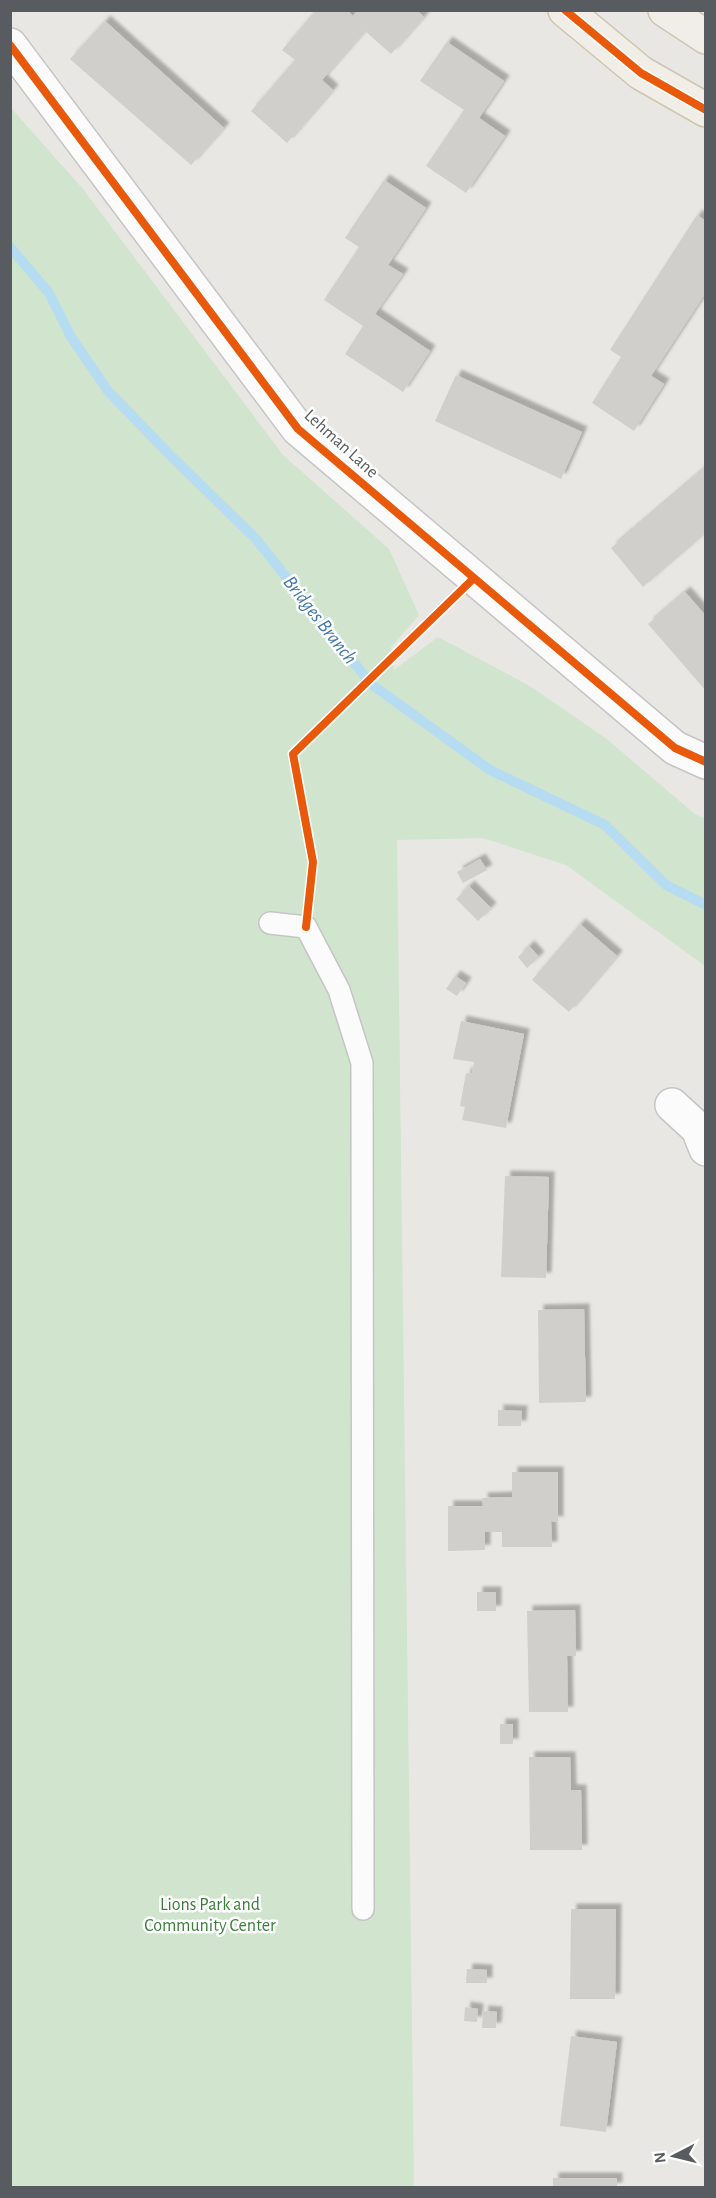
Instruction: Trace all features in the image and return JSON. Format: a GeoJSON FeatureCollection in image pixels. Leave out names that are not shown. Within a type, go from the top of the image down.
{"type":"FeatureCollection","features":[{"type":"Feature","properties":{"kind":"main road"},"geometry":{"type":"LineString","coordinates":[[565,10],[641,73],[705,110]]}},
{"type":"Feature","properties":{"kind":"main road"},"geometry":{"type":"LineString","coordinates":[[665,10],[705,37]]}},
{"type":"Feature","properties":{"kind":"street","name":"Lehman Lane"},"geometry":{"type":"LineString","coordinates":[[10,45],[298,429],[675,748],[705,762]]}},
{"type":"Feature","properties":{"kind":"street"},"geometry":{"type":"LineString","coordinates":[[672,1106],[698,1129],[705,1149]]}},
{"type":"Feature","properties":{"kind":"lane"},"geometry":{"type":"LineString","coordinates":[[270,923],[306,927],[339,990],[362,1063],[363,1910]]}},
{"type":"Feature","properties":{"kind":"green space","name":"Lions Park and Community Center"},"geometry":{"type":"Polygon","coordinates":[[[10,107],[83,189],[283,455],[389,549],[419,615],[391,647],[394,670],[438,637],[530,686],[608,740],[696,815],[705,818],[705,966],[566,865],[483,838],[397,840],[414,2187],[11,2187],[10,107]]]}},
{"type":"Feature","properties":{"kind":"building"},"geometry":{"type":"Polygon","coordinates":[[[316,10],[347,10],[353,16],[358,10],[417,10],[424,17],[391,54],[365,31],[322,80],[333,90],[287,143],[251,111],[295,60],[282,50],[316,10]]]}},
{"type":"Feature","properties":{"kind":"building"},"geometry":{"type":"Polygon","coordinates":[[[105,21],[224,128],[191,165],[70,59],[105,21]]]}},
{"type":"Feature","properties":{"kind":"building"},"geometry":{"type":"Polygon","coordinates":[[[447,42],[504,81],[479,118],[505,136],[466,193],[426,166],[464,110],[420,81],[447,42]]]}},
{"type":"Feature","properties":{"kind":"building"},"geometry":{"type":"Polygon","coordinates":[[[384,180],[426,208],[388,265],[403,274],[375,314],[430,351],[403,392],[345,354],[363,326],[324,300],[359,247],[345,238],[384,180]]]}},
{"type":"Feature","properties":{"kind":"building"},"geometry":{"type":"Polygon","coordinates":[[[697,215],[706,221],[706,292],[651,376],[664,384],[634,431],[592,403],[621,357],[610,350],[697,215]]]}},
{"type":"Feature","properties":{"kind":"building"},"geometry":{"type":"Polygon","coordinates":[[[456,375],[582,432],[561,479],[435,421],[456,375]]]}},
{"type":"Feature","properties":{"kind":"building"},"geometry":{"type":"Polygon","coordinates":[[[706,467],[706,533],[643,587],[611,548],[706,467]]]}},
{"type":"Feature","properties":{"kind":"building"},"geometry":{"type":"Polygon","coordinates":[[[685,592],[706,616],[706,691],[648,624],[685,592]]]}},
{"type":"Feature","properties":{"kind":"building"},"geometry":{"type":"Polygon","coordinates":[[[480,859],[487,870],[463,883],[457,872],[480,859]]]}},
{"type":"Feature","properties":{"kind":"building"},"geometry":{"type":"Polygon","coordinates":[[[469,886],[491,908],[478,921],[456,899],[469,886]]]}},
{"type":"Feature","properties":{"kind":"building"},"geometry":{"type":"Polygon","coordinates":[[[580,924],[617,956],[569,1012],[532,980],[580,924]]]}},
{"type":"Feature","properties":{"kind":"building"},"geometry":{"type":"Polygon","coordinates":[[[529,946],[539,957],[527,968],[518,957],[529,946]]]}},
{"type":"Feature","properties":{"kind":"building"},"geometry":{"type":"Polygon","coordinates":[[[455,976],[466,983],[457,996],[446,989],[455,976]]]}},
{"type":"Feature","properties":{"kind":"building"},"geometry":{"type":"Polygon","coordinates":[[[461,1021],[524,1034],[506,1128],[462,1120],[465,1107],[460,1106],[466,1073],[472,1074],[474,1062],[453,1059],[461,1021]]]}},
{"type":"Feature","properties":{"kind":"building"},"geometry":{"type":"Polygon","coordinates":[[[505,1176],[549,1177],[546,1278],[501,1277],[505,1176]]]}},
{"type":"Feature","properties":{"kind":"building"},"geometry":{"type":"Polygon","coordinates":[[[584,1309],[586,1402],[539,1403],[538,1310],[584,1309]]]}},
{"type":"Feature","properties":{"kind":"building"},"geometry":{"type":"Polygon","coordinates":[[[498,1410],[522,1411],[521,1426],[498,1426],[498,1410]]]}},
{"type":"Feature","properties":{"kind":"building"},"geometry":{"type":"Polygon","coordinates":[[[512,1472],[558,1472],[558,1522],[551,1521],[552,1547],[502,1547],[502,1532],[485,1532],[485,1550],[448,1551],[448,1506],[483,1506],[482,1498],[512,1497],[512,1472]]]}},
{"type":"Feature","properties":{"kind":"building"},"geometry":{"type":"Polygon","coordinates":[[[477,1592],[496,1592],[496,1611],[477,1611],[477,1592]]]}},
{"type":"Feature","properties":{"kind":"building"},"geometry":{"type":"Polygon","coordinates":[[[575,1610],[576,1656],[567,1656],[568,1712],[529,1712],[527,1611],[575,1610]]]}},
{"type":"Feature","properties":{"kind":"building"},"geometry":{"type":"Polygon","coordinates":[[[500,1724],[513,1724],[513,1744],[500,1744],[500,1724]]]}},
{"type":"Feature","properties":{"kind":"building"},"geometry":{"type":"Polygon","coordinates":[[[529,1757],[570,1757],[571,1790],[581,1790],[582,1850],[530,1850],[529,1757]]]}},
{"type":"Feature","properties":{"kind":"building"},"geometry":{"type":"Polygon","coordinates":[[[571,1909],[616,1909],[615,1999],[570,1999],[571,1909]]]}},
{"type":"Feature","properties":{"kind":"building"},"geometry":{"type":"Polygon","coordinates":[[[467,1969],[487,1970],[487,1983],[466,1983],[467,1969]]]}},
{"type":"Feature","properties":{"kind":"building"},"geometry":{"type":"Polygon","coordinates":[[[465,2007],[478,2009],[477,2022],[464,2021],[465,2007]]]}},
{"type":"Feature","properties":{"kind":"building"},"geometry":{"type":"Polygon","coordinates":[[[483,2011],[497,2012],[496,2028],[482,2028],[483,2011]]]}},
{"type":"Feature","properties":{"kind":"building"},"geometry":{"type":"Polygon","coordinates":[[[571,2036],[617,2042],[606,2132],[560,2126],[571,2036]]]}},
{"type":"Feature","properties":{"kind":"building"},"geometry":{"type":"Polygon","coordinates":[[[553,2178],[617,2178],[617,2188],[553,2188],[553,2178]]]}},
{"type":"Feature","properties":{"kind":"waterway","name":"Bridges Branch"},"geometry":{"type":"LineString","coordinates":[[10,247],[49,293],[71,337],[108,391],[256,539],[371,684],[490,770],[605,825],[666,885],[706,905]]}},
{"type":"Feature","properties":{"kind":"cycle path"},"geometry":{"type":"LineString","coordinates":[[565,10],[641,73],[706,110]]}},
{"type":"Feature","properties":{"kind":"cycle path"},"geometry":{"type":"LineString","coordinates":[[10,45],[298,429],[675,748],[706,762]]}},
{"type":"Feature","properties":{"kind":"cycle path"},"geometry":{"type":"LineString","coordinates":[[306,927],[313,862],[293,754],[474,578]]}}]}
